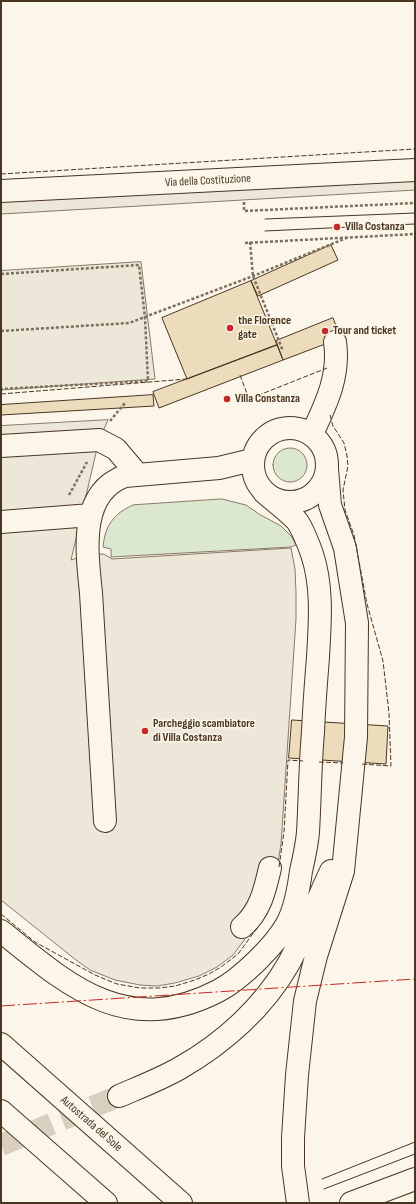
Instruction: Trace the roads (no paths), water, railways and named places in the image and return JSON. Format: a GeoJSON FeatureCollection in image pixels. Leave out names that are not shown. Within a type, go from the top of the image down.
{"type":"FeatureCollection","features":[{"type":"Feature","properties":{"kind":"main road","name":"Via della Costituzione"},"geometry":{"type":"LineString","coordinates":[[1,191],[415,170]]}},
{"type":"Feature","properties":{"kind":"main road"},"geometry":{"type":"LineString","coordinates":[[312,434],[333,382],[337,364],[335,342]]}},
{"type":"Feature","properties":{"kind":"main road"},"geometry":{"type":"LineString","coordinates":[[1,931],[65,981],[83,992],[119,1005],[142,1009],[159,1009],[183,1006],[203,999],[228,986],[251,966],[289,921],[299,888],[308,834],[320,588],[312,554],[298,522],[260,487],[252,466],[252,460],[258,444],[265,436],[273,431],[293,427],[312,434],[319,441],[327,460],[330,505],[345,548],[357,623],[356,738],[343,871],[316,956],[305,1001],[297,1075],[293,1138],[293,1166],[298,1203]]}},
{"type":"Feature","properties":{"kind":"main road"},"geometry":{"type":"LineString","coordinates":[[1,446],[99,440],[116,449],[138,474]]}},
{"type":"Feature","properties":{"kind":"main road"},"geometry":{"type":"LineString","coordinates":[[105,821],[82,593],[93,506],[97,498],[107,486],[120,478],[138,474],[219,468],[252,460]]}},
{"type":"Feature","properties":{"kind":"main road"},"geometry":{"type":"LineString","coordinates":[[219,468],[260,487],[276,499],[287,502],[299,501],[310,496],[319,488],[324,480],[327,470]]}},
{"type":"Feature","properties":{"kind":"main road"},"geometry":{"type":"LineString","coordinates":[[1,522],[91,515]]}},
{"type":"Feature","properties":{"kind":"main road"},"geometry":{"type":"LineString","coordinates":[[119,1096],[179,1068],[212,1048],[248,1016],[277,982],[289,962],[331,871],[356,738]]}},
{"type":"Feature","properties":{"kind":"main road"},"geometry":{"type":"LineString","coordinates":[[242,927],[252,918],[260,904],[270,868]]}},
{"type":"Feature","properties":{"kind":"main road","name":"Autostrada del Sole"},"geometry":{"type":"LineString","coordinates":[[1,1044],[174,1197]]}},
{"type":"Feature","properties":{"kind":"main road"},"geometry":{"type":"LineString","coordinates":[[1,1111],[106,1203]]}},
{"type":"Feature","properties":{"kind":"main road"},"geometry":{"type":"LineString","coordinates":[[351,1203],[415,1179]]}},
{"type":"Feature","properties":{"kind":"tunnel"},"geometry":{"type":"LineString","coordinates":[[1,1145],[119,1096]]}},
{"type":"Feature","properties":{"kind":"tram line"},"geometry":{"type":"LineString","coordinates":[[265,219],[415,213]]}},
{"type":"Feature","properties":{"kind":"tram line"},"geometry":{"type":"LineString","coordinates":[[265,231],[415,224]]}},
{"type":"Feature","properties":{"kind":"tram line"},"geometry":{"type":"LineString","coordinates":[[322,1179],[415,1142]]}},
{"type":"Feature","properties":{"kind":"tram line"},"geometry":{"type":"LineString","coordinates":[[324,1189],[415,1154]]}},
{"type":"Feature","properties":{"kind":"place","name":"Villa Costanza"},"geometry":{"type":"Point","coordinates":[337,227]}},
{"type":"Feature","properties":{"kind":"place","name":"the Florence gate"},"geometry":{"type":"Point","coordinates":[230,328]}},
{"type":"Feature","properties":{"kind":"place","name":"Tour and ticket"},"geometry":{"type":"Point","coordinates":[325,331]}},
{"type":"Feature","properties":{"kind":"place","name":"Villa Constanza"},"geometry":{"type":"Point","coordinates":[227,399]}},
{"type":"Feature","properties":{"kind":"place","name":"Parcheggio scambiatore di Villa Costanza"},"geometry":{"type":"Point","coordinates":[145,731]}}]}
